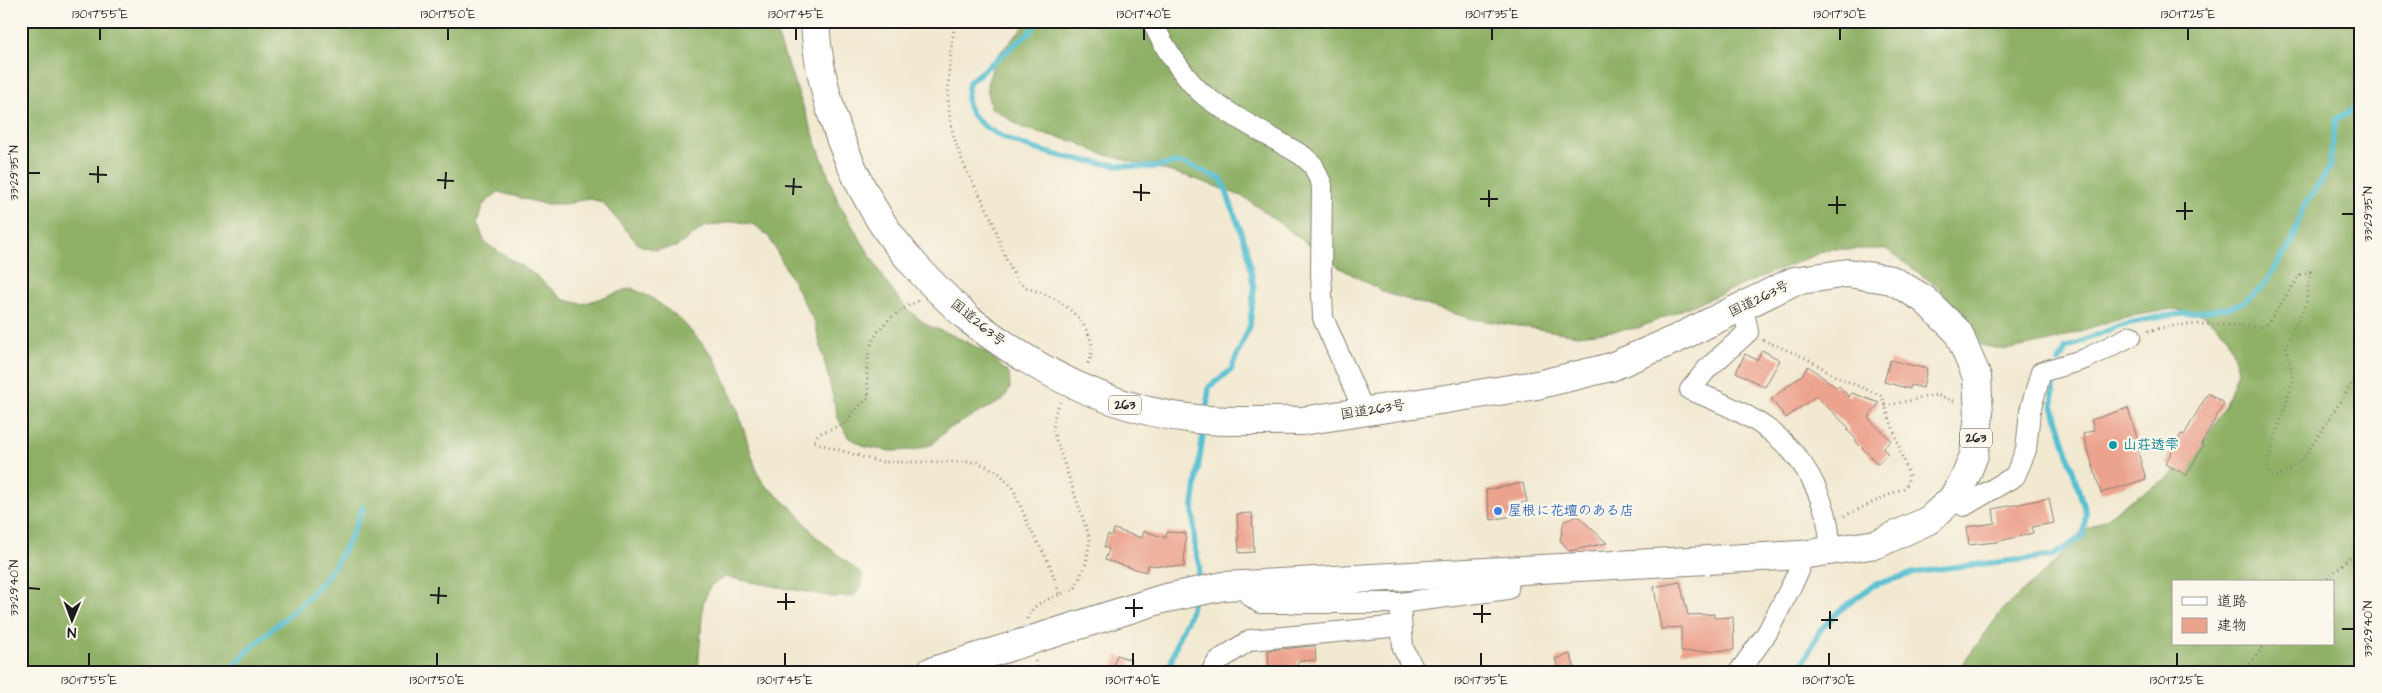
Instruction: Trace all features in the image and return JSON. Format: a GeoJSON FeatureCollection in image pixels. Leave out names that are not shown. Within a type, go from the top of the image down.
{"type":"FeatureCollection","features":[{"type":"Feature","properties":{"kind":"highway","name":"国道263号"},"geometry":{"type":"LineString","coordinates":[[815,21],[819,57],[834,121],[873,209],[895,241],[944,296],[970,320],[1022,356],[1080,388],[1128,406],[1195,419],[1302,421],[1537,385],[1611,367],[1676,339],[1743,320],[1794,281],[1848,273],[1892,280],[1924,299],[1958,332],[1977,378],[1980,415],[1974,455],[1965,478],[1952,499],[1929,520],[1876,544],[1801,555],[1236,585],[1162,599],[930,672]]}},
{"type":"Feature","properties":{"kind":"street"},"geometry":{"type":"LineString","coordinates":[[1153,21],[1156,31],[1176,61],[1204,95],[1303,156],[1314,165],[1322,185],[1321,272],[1323,318],[1364,411]]}},
{"type":"Feature","properties":{"kind":"street"},"geometry":{"type":"LineString","coordinates":[[1743,320],[1690,390],[1738,409],[1767,427],[1794,453],[1812,477],[1826,517],[1831,550]]}},
{"type":"Feature","properties":{"kind":"street"},"geometry":{"type":"LineString","coordinates":[[1952,499],[1964,506],[2015,476],[2026,450],[2030,411],[2041,372],[2072,364],[2131,336]]}},
{"type":"Feature","properties":{"kind":"street"},"geometry":{"type":"LineString","coordinates":[[1739,672],[1767,633],[1799,571],[1801,555]]}},
{"type":"Feature","properties":{"kind":"street"},"geometry":{"type":"LineString","coordinates":[[1236,585],[1260,603],[1400,603],[1508,589],[1510,569]]}},
{"type":"Feature","properties":{"kind":"street"},"geometry":{"type":"LineString","coordinates":[[1400,603],[1404,648],[1415,672]]}},
{"type":"Feature","properties":{"kind":"street"},"geometry":{"type":"LineString","coordinates":[[1211,672],[1218,661],[1250,640],[1401,626]]}},
{"type":"Feature","properties":{"kind":"path"},"geometry":{"type":"LineString","coordinates":[[2131,336],[2169,326],[2232,325],[2261,328],[2268,323],[2300,276],[2310,272],[2306,302],[2286,346],[2293,381],[2267,465],[2270,475],[2278,477],[2303,460],[2361,370]]}},
{"type":"Feature","properties":{"kind":"path"},"geometry":{"type":"LineString","coordinates":[[944,296],[933,304],[917,300],[882,326],[871,342],[865,370],[869,397],[852,413],[848,422],[818,434],[813,442],[879,462],[977,462],[997,471],[1013,488],[1029,527],[1049,563],[1060,595]]}},
{"type":"Feature","properties":{"kind":"path"},"geometry":{"type":"LineString","coordinates":[[1743,320],[1778,348],[1808,359],[1837,377],[1882,396],[1909,476],[1906,487],[1846,516],[1826,517]]}},
{"type":"Feature","properties":{"kind":"path"},"geometry":{"type":"LineString","coordinates":[[1885,406],[1936,395],[1957,402]]}},
{"type":"Feature","properties":{"kind":"path"},"geometry":{"type":"LineString","coordinates":[[2326,580],[2361,546]]}},
{"type":"Feature","properties":{"kind":"path"},"geometry":{"type":"LineString","coordinates":[[2244,672],[2264,646]]}},
{"type":"Feature","properties":{"kind":"green space"},"geometry":{"type":"Polygon","coordinates":[[[21,21],[772,21],[838,202],[888,285],[907,309],[927,325],[957,337],[988,353],[1009,374],[1010,388],[1003,400],[948,429],[933,444],[915,450],[891,451],[866,447],[848,437],[838,418],[815,323],[769,237],[755,225],[735,221],[704,227],[676,247],[656,250],[639,245],[602,202],[587,198],[567,204],[544,204],[498,192],[483,205],[477,223],[485,243],[535,275],[564,300],[583,304],[631,288],[652,298],[682,321],[714,357],[736,405],[757,472],[763,483],[795,511],[816,537],[862,574],[862,587],[854,596],[833,597],[725,577],[711,585],[703,603],[698,672],[21,672],[21,21]]]}},
{"type":"Feature","properties":{"kind":"green space"},"geometry":{"type":"Polygon","coordinates":[[[1029,21],[2361,21],[2361,672],[1957,672],[2004,608],[2051,566],[2083,531],[2108,518],[2124,504],[2168,479],[2202,444],[2226,405],[2238,370],[2227,335],[2204,315],[2173,309],[2120,318],[2050,341],[2005,350],[1981,345],[1938,287],[1886,249],[1829,249],[1638,328],[1578,335],[1472,319],[1386,293],[1340,268],[1244,197],[1190,177],[1099,153],[1076,142],[1023,128],[990,107],[987,84],[996,57],[1029,21]]]}},
{"type":"Feature","properties":{"kind":"building"},"geometry":{"type":"Polygon","coordinates":[[[1762,350],[1780,360],[1765,387],[1736,372],[1745,354],[1757,360],[1762,350]]]}},
{"type":"Feature","properties":{"kind":"building"},"geometry":{"type":"Polygon","coordinates":[[[1890,360],[1927,369],[1923,388],[1911,385],[1910,389],[1884,382],[1890,360]]]}},
{"type":"Feature","properties":{"kind":"building"},"geometry":{"type":"Polygon","coordinates":[[[1808,366],[1837,388],[1839,386],[1849,397],[1852,393],[1879,403],[1868,418],[1891,440],[1883,449],[1888,453],[1878,464],[1855,441],[1857,440],[1847,430],[1849,428],[1816,396],[1786,418],[1771,399],[1803,374],[1808,366]]]}},
{"type":"Feature","properties":{"kind":"building"},"geometry":{"type":"Polygon","coordinates":[[[2208,393],[2224,403],[2201,444],[2203,445],[2187,475],[2165,464],[2181,434],[2184,435],[2208,393]]]}},
{"type":"Feature","properties":{"kind":"building","name":"山荘透雫"},"geometry":{"type":"Polygon","coordinates":[[[2128,408],[2141,451],[2137,449],[2146,479],[2101,493],[2083,434],[2094,430],[2091,420],[2128,408]]]}},
{"type":"Feature","properties":{"kind":"building"},"geometry":{"type":"Polygon","coordinates":[[[1523,483],[1527,502],[1510,505],[1512,516],[1491,520],[1486,490],[1523,483]]]}},
{"type":"Feature","properties":{"kind":"building"},"geometry":{"type":"Polygon","coordinates":[[[2049,498],[2054,523],[2032,527],[2033,533],[1996,542],[1969,545],[1967,527],[1995,523],[1993,509],[2049,498]]]}},
{"type":"Feature","properties":{"kind":"building"},"geometry":{"type":"Polygon","coordinates":[[[1252,513],[1254,552],[1239,553],[1237,514],[1252,513]]]}},
{"type":"Feature","properties":{"kind":"building"},"geometry":{"type":"Polygon","coordinates":[[[1578,516],[1607,543],[1569,551],[1560,540],[1564,521],[1578,516]]]}},
{"type":"Feature","properties":{"kind":"building"},"geometry":{"type":"Polygon","coordinates":[[[1114,529],[1142,538],[1144,531],[1166,538],[1167,532],[1186,533],[1184,567],[1148,565],[1146,572],[1105,560],[1109,549],[1104,547],[1108,534],[1112,536],[1114,529]]]}},
{"type":"Feature","properties":{"kind":"building"},"geometry":{"type":"Polygon","coordinates":[[[1680,582],[1688,615],[1714,614],[1714,618],[1733,617],[1734,650],[1681,652],[1681,627],[1661,629],[1654,587],[1680,582]]]}},
{"type":"Feature","properties":{"kind":"building"},"geometry":{"type":"Polygon","coordinates":[[[1315,646],[1316,660],[1298,661],[1297,672],[1269,671],[1268,650],[1315,646]]]}},
{"type":"Feature","properties":{"kind":"building"},"geometry":{"type":"Polygon","coordinates":[[[1570,654],[1576,672],[1559,672],[1555,659],[1570,654]]]}},
{"type":"Feature","properties":{"kind":"building"},"geometry":{"type":"Polygon","coordinates":[[[1117,655],[1131,660],[1127,672],[1111,672],[1117,655]]]}},
{"type":"Feature","properties":{"kind":"waterway"},"geometry":{"type":"LineString","coordinates":[[1037,21],[1030,32],[969,82],[968,106],[972,114],[986,127],[1005,138],[1056,155],[1134,167],[1156,167],[1179,163],[1222,180],[1247,248],[1254,289],[1250,325],[1231,370],[1209,387],[1206,414]]}},
{"type":"Feature","properties":{"kind":"waterway"},"geometry":{"type":"LineString","coordinates":[[2059,362],[2066,348],[2121,325],[2159,317],[2228,308],[2243,302],[2262,288],[2292,242],[2303,207],[2329,169],[2336,119],[2361,105]]}},
{"type":"Feature","properties":{"kind":"waterway"},"geometry":{"type":"LineString","coordinates":[[1799,672],[1820,630],[1840,610],[1874,585],[1914,573],[2052,556],[2083,536],[2086,514],[2053,405],[2053,372]]}},
{"type":"Feature","properties":{"kind":"waterway"},"geometry":{"type":"LineString","coordinates":[[1196,584],[1200,567],[1195,550],[1193,506],[1204,428]]}},
{"type":"Feature","properties":{"kind":"waterway"},"geometry":{"type":"LineString","coordinates":[[230,672],[254,645],[320,585],[345,548],[363,507]]}},
{"type":"Feature","properties":{"kind":"waterway"},"geometry":{"type":"LineString","coordinates":[[1168,672],[1193,600]]}},
{"type":"Feature","properties":{"kind":"place","name":"山荘透雫"},"geometry":{"type":"Point","coordinates":[2113,445]}},
{"type":"Feature","properties":{"kind":"place","name":"屋根に花壇のある店"},"geometry":{"type":"Point","coordinates":[1498,511]}}]}
